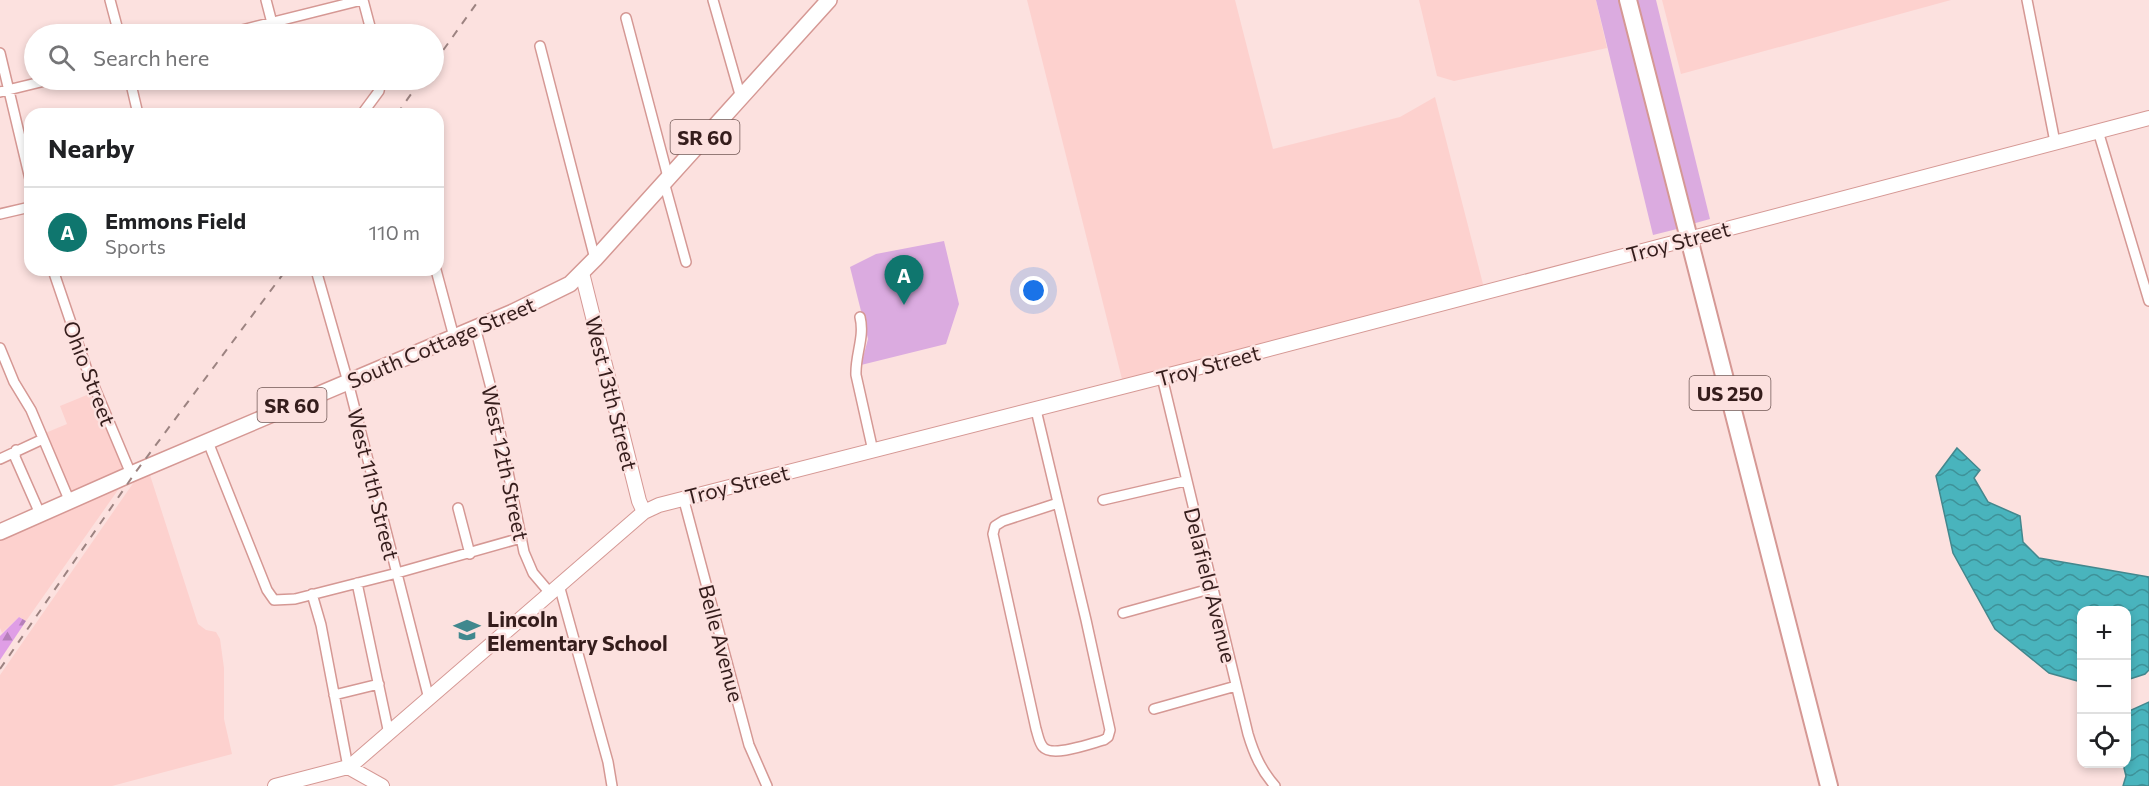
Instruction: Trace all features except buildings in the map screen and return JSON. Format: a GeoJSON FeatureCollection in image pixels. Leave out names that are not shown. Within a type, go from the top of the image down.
{"type":"FeatureCollection","features":[{"type":"Feature","properties":{"kind":"highway","name":"US 250"},"geometry":{"type":"LineString","coordinates":[[1628,0],[1829,786]]}},
{"type":"Feature","properties":{"kind":"main road","name":"SR 60"},"geometry":{"type":"LineString","coordinates":[[582,273],[829,0]]}},
{"type":"Feature","properties":{"kind":"main road","name":"Troy Street"},"geometry":{"type":"LineString","coordinates":[[348,767],[645,512],[683,497],[1036,410],[2149,118]]}},
{"type":"Feature","properties":{"kind":"main road","name":"South Cottage Street"},"geometry":{"type":"LineString","coordinates":[[0,532],[560,290],[582,273]]}},
{"type":"Feature","properties":{"kind":"main road","name":"West 13th Street"},"geometry":{"type":"LineString","coordinates":[[582,273],[639,501],[645,512]]}},
{"type":"Feature","properties":{"kind":"main road"},"geometry":{"type":"LineString","coordinates":[[274,786],[348,767],[382,786]]}},
{"type":"Feature","properties":{"kind":"street"},"geometry":{"type":"LineString","coordinates":[[111,0],[117,24]]}},
{"type":"Feature","properties":{"kind":"street"},"geometry":{"type":"LineString","coordinates":[[267,0],[272,23]]}},
{"type":"Feature","properties":{"kind":"street"},"geometry":{"type":"LineString","coordinates":[[268,24],[362,0],[369,24]]}},
{"type":"Feature","properties":{"kind":"street"},"geometry":{"type":"LineString","coordinates":[[713,0],[741,98]]}},
{"type":"Feature","properties":{"kind":"street"},"geometry":{"type":"LineString","coordinates":[[2027,0],[2055,142]]}},
{"type":"Feature","properties":{"kind":"street"},"geometry":{"type":"LineString","coordinates":[[626,18],[687,262]]}},
{"type":"Feature","properties":{"kind":"street"},"geometry":{"type":"LineString","coordinates":[[540,46],[595,259]]}},
{"type":"Feature","properties":{"kind":"street"},"geometry":{"type":"LineString","coordinates":[[0,53],[4,91],[24,159]]}},
{"type":"Feature","properties":{"kind":"street"},"geometry":{"type":"LineString","coordinates":[[4,91],[24,86]]}},
{"type":"Feature","properties":{"kind":"street"},"geometry":{"type":"LineString","coordinates":[[132,90],[137,108]]}},
{"type":"Feature","properties":{"kind":"street"},"geometry":{"type":"LineString","coordinates":[[366,108],[379,90]]}},
{"type":"Feature","properties":{"kind":"street"},"geometry":{"type":"LineString","coordinates":[[2098,131],[2149,300]]}},
{"type":"Feature","properties":{"kind":"street"},"geometry":{"type":"LineString","coordinates":[[0,214],[24,208]]}},
{"type":"Feature","properties":{"kind":"street","name":"Ohio Street"},"geometry":{"type":"LineString","coordinates":[[55,276],[86,367],[131,474]]}},
{"type":"Feature","properties":{"kind":"street","name":"West 11th Street"},"geometry":{"type":"LineString","coordinates":[[318,276],[348,382],[429,699]]}},
{"type":"Feature","properties":{"kind":"street"},"geometry":{"type":"LineString","coordinates":[[438,276],[454,337]]}},
{"type":"Feature","properties":{"kind":"street"},"geometry":{"type":"LineString","coordinates":[[860,317],[863,333],[856,364],[856,375],[873,451]]}},
{"type":"Feature","properties":{"kind":"street","name":"West 12th Street"},"geometry":{"type":"LineString","coordinates":[[475,327],[492,392],[521,538],[529,565],[555,589]]}},
{"type":"Feature","properties":{"kind":"street"},"geometry":{"type":"LineString","coordinates":[[0,348],[14,382],[31,410],[70,502]]}},
{"type":"Feature","properties":{"kind":"street","name":"Delafield Avenue"},"geometry":{"type":"LineString","coordinates":[[1162,377],[1185,481],[1254,755],[1275,786]]}},
{"type":"Feature","properties":{"kind":"street"},"geometry":{"type":"LineString","coordinates":[[1036,410],[1058,502],[1110,730],[1108,737],[1104,740],[1059,752],[1046,750],[1038,738],[993,534],[995,526],[1003,521],[1058,502]]}},
{"type":"Feature","properties":{"kind":"street"},"geometry":{"type":"LineString","coordinates":[[0,459],[43,439]]}},
{"type":"Feature","properties":{"kind":"street"},"geometry":{"type":"LineString","coordinates":[[208,441],[270,597],[278,602],[470,554],[521,538]]}},
{"type":"Feature","properties":{"kind":"street"},"geometry":{"type":"LineString","coordinates":[[16,450],[15,457],[40,516]]}},
{"type":"Feature","properties":{"kind":"street"},"geometry":{"type":"LineString","coordinates":[[1103,500],[1185,481]]}},
{"type":"Feature","properties":{"kind":"street","name":"Belle Avenue"},"geometry":{"type":"LineString","coordinates":[[683,497],[749,745],[766,786]]}},
{"type":"Feature","properties":{"kind":"street"},"geometry":{"type":"LineString","coordinates":[[458,508],[470,554]]}},
{"type":"Feature","properties":{"kind":"street"},"geometry":{"type":"LineString","coordinates":[[357,583],[389,734]]}},
{"type":"Feature","properties":{"kind":"street"},"geometry":{"type":"LineString","coordinates":[[1123,613],[1213,588]]}},
{"type":"Feature","properties":{"kind":"street"},"geometry":{"type":"LineString","coordinates":[[555,589],[608,762],[612,786]]}},
{"type":"Feature","properties":{"kind":"street"},"geometry":{"type":"LineString","coordinates":[[312,594],[321,625],[348,767]]}},
{"type":"Feature","properties":{"kind":"street"},"geometry":{"type":"LineString","coordinates":[[334,695],[379,684]]}},
{"type":"Feature","properties":{"kind":"street"},"geometry":{"type":"LineString","coordinates":[[1154,709],[1236,686]]}},
{"type":"Feature","properties":{"kind":"shaded area"},"geometry":{"type":"Polygon","coordinates":[[[1027,0],[1235,0],[1273,149],[1400,117],[1435,97],[1484,288],[1123,383],[1027,0]]]}},
{"type":"Feature","properties":{"kind":"shaded area"},"geometry":{"type":"Polygon","coordinates":[[[1419,0],[1596,0],[1607,48],[1454,81],[1437,76],[1419,0]]]}},
{"type":"Feature","properties":{"kind":"shaded area"},"geometry":{"type":"Polygon","coordinates":[[[1596,0],[1621,0],[1681,228],[1653,235],[1596,0]]]}},
{"type":"Feature","properties":{"kind":"shaded area"},"geometry":{"type":"Polygon","coordinates":[[[1635,0],[1656,0],[1710,219],[1692,224],[1635,0]]]}},
{"type":"Feature","properties":{"kind":"shaded area"},"geometry":{"type":"Polygon","coordinates":[[[1662,0],[1951,0],[1681,74],[1662,0]]]}},
{"type":"Feature","properties":{"kind":"shaded area"},"geometry":{"type":"Polygon","coordinates":[[[944,241],[959,304],[946,344],[861,365],[868,339],[850,267],[876,254],[944,241]]]}},
{"type":"Feature","properties":{"kind":"shaded area"},"geometry":{"type":"Polygon","coordinates":[[[99,390],[132,470],[26,621],[19,617],[2,633],[0,628],[0,529],[65,501],[38,436],[67,424],[60,406],[99,390]]]}},
{"type":"Feature","properties":{"kind":"shaded area"},"geometry":{"type":"Polygon","coordinates":[[[149,472],[198,624],[206,630],[216,632],[220,639],[224,668],[224,719],[232,754],[112,786],[0,786],[0,675],[136,479],[149,472]]]}},
{"type":"Feature","properties":{"kind":"green space"},"geometry":{"type":"Polygon","coordinates":[[[19,617],[26,621],[0,660],[0,636],[19,617]]]}},
{"type":"Feature","properties":{"kind":"water"},"geometry":{"type":"Polygon","coordinates":[[[1957,448],[1980,470],[1974,478],[1988,502],[2020,516],[2023,542],[2039,558],[2149,577],[2149,670],[2145,674],[2131,679],[2131,606],[2077,606],[2077,681],[2049,673],[1995,629],[1953,553],[1936,476],[1957,448]]]}},
{"type":"Feature","properties":{"kind":"water"},"geometry":{"type":"Polygon","coordinates":[[[2149,702],[2149,786],[2123,786],[2126,776],[2124,768],[2131,768],[2131,710],[2149,702]]]}},
{"type":"Feature","properties":{"kind":"railway"},"geometry":{"type":"LineString","coordinates":[[444,49],[479,0]]}},
{"type":"Feature","properties":{"kind":"railway"},"geometry":{"type":"LineString","coordinates":[[401,108],[414,90]]}},
{"type":"Feature","properties":{"kind":"railway"},"geometry":{"type":"LineString","coordinates":[[0,669],[135,473],[282,276]]}},
{"type":"Feature","properties":{"kind":"place","name":"Emmons Field"},"geometry":{"type":"Point","coordinates":[904,305]}},
{"type":"Feature","properties":{"kind":"place","name":"Lincoln Elementary School"},"geometry":{"type":"Point","coordinates":[467,630]}}]}
